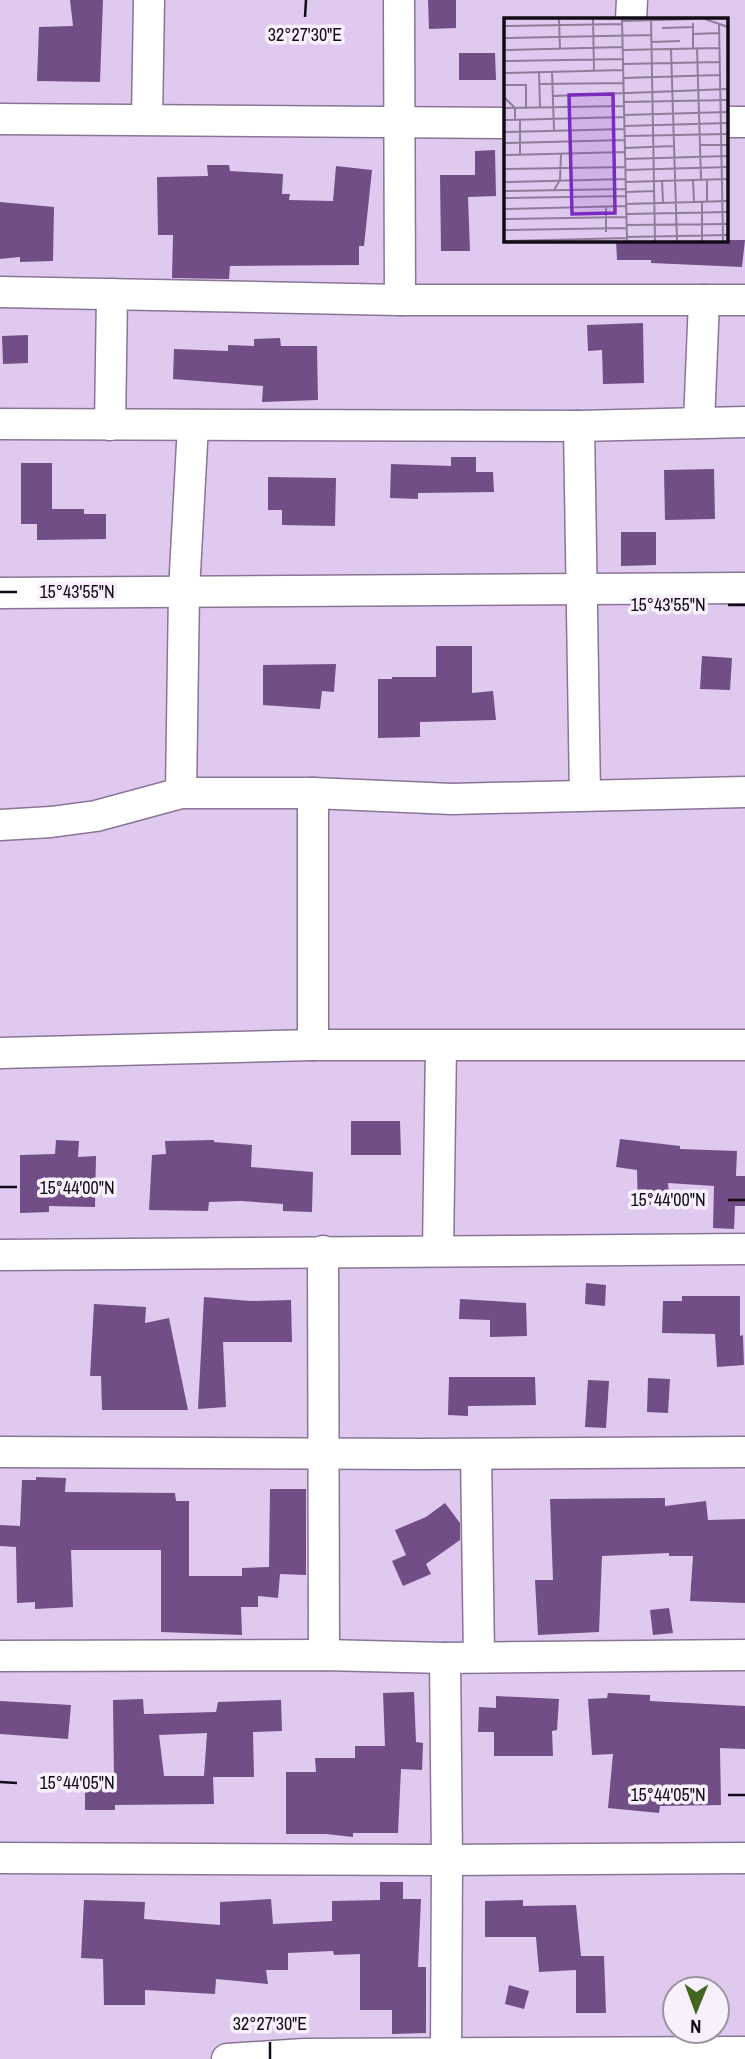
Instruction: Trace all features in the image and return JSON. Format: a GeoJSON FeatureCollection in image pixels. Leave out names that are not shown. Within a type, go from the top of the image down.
{"type":"FeatureCollection","features":[{"type":"Feature","properties":{"kind":"street"},"geometry":{"type":"LineString","coordinates":[[147,119],[149,0]]}},
{"type":"Feature","properties":{"kind":"street"},"geometry":{"type":"LineString","coordinates":[[399,0],[400,300]]}},
{"type":"Feature","properties":{"kind":"street"},"geometry":{"type":"LineString","coordinates":[[631,18],[632,0]]}},
{"type":"Feature","properties":{"kind":"street"},"geometry":{"type":"LineString","coordinates":[[0,119],[504,123]]}},
{"type":"Feature","properties":{"kind":"street"},"geometry":{"type":"LineString","coordinates":[[0,292],[400,300],[745,300]]}},
{"type":"Feature","properties":{"kind":"street"},"geometry":{"type":"LineString","coordinates":[[110,425],[112,294]]}},
{"type":"Feature","properties":{"kind":"street"},"geometry":{"type":"LineString","coordinates":[[699,423],[704,300]]}},
{"type":"Feature","properties":{"kind":"street"},"geometry":{"type":"LineString","coordinates":[[0,424],[579,426],[745,422]]}},
{"type":"Feature","properties":{"kind":"street"},"geometry":{"type":"LineString","coordinates":[[181,793],[184,592],[192,425]]}},
{"type":"Feature","properties":{"kind":"street"},"geometry":{"type":"LineString","coordinates":[[579,426],[585,795]]}},
{"type":"Feature","properties":{"kind":"street"},"geometry":{"type":"LineString","coordinates":[[0,593],[745,588]]}},
{"type":"Feature","properties":{"kind":"street"},"geometry":{"type":"LineString","coordinates":[[0,825],[96,816],[181,793],[313,793],[452,799],[745,792]]}},
{"type":"Feature","properties":{"kind":"street"},"geometry":{"type":"LineString","coordinates":[[313,793],[313,1045]]}},
{"type":"Feature","properties":{"kind":"street"},"geometry":{"type":"LineString","coordinates":[[0,1053],[313,1045],[745,1045]]}},
{"type":"Feature","properties":{"kind":"street"},"geometry":{"type":"LineString","coordinates":[[438,1251],[441,1046]]}},
{"type":"Feature","properties":{"kind":"street"},"geometry":{"type":"LineString","coordinates":[[0,1255],[745,1249]]}},
{"type":"Feature","properties":{"kind":"street"},"geometry":{"type":"LineString","coordinates":[[323,1251],[324,1655]]}},
{"type":"Feature","properties":{"kind":"street"},"geometry":{"type":"LineString","coordinates":[[0,1452],[745,1452]]}},
{"type":"Feature","properties":{"kind":"street"},"geometry":{"type":"LineString","coordinates":[[476,1454],[479,1656]]}},
{"type":"Feature","properties":{"kind":"street"},"geometry":{"type":"LineString","coordinates":[[0,1656],[324,1655],[445,1658],[745,1655]]}},
{"type":"Feature","properties":{"kind":"street"},"geometry":{"type":"LineString","coordinates":[[445,1658],[446,2053]]}},
{"type":"Feature","properties":{"kind":"street"},"geometry":{"type":"LineString","coordinates":[[0,1858],[745,1858]]}},
{"type":"Feature","properties":{"kind":"street"},"geometry":{"type":"LineString","coordinates":[[227,2059],[446,2053],[713,2056],[745,2052]]}},
{"type":"Feature","properties":{"kind":"building"},"geometry":{"type":"Polygon","coordinates":[[[70,0],[103,0],[100,82],[37,81],[39,27],[73,26],[70,0]]]}},
{"type":"Feature","properties":{"kind":"building"},"geometry":{"type":"Polygon","coordinates":[[[428,0],[456,0],[456,28],[429,29],[428,0]]]}},
{"type":"Feature","properties":{"kind":"building"},"geometry":{"type":"Polygon","coordinates":[[[459,53],[495,53],[496,80],[459,80],[459,53]]]}},
{"type":"Feature","properties":{"kind":"building"},"geometry":{"type":"Polygon","coordinates":[[[495,150],[496,196],[468,197],[470,251],[441,251],[440,175],[475,175],[475,151],[495,150]]]}},
{"type":"Feature","properties":{"kind":"building"},"geometry":{"type":"Polygon","coordinates":[[[207,165],[229,165],[230,171],[283,174],[282,194],[290,194],[289,200],[333,201],[336,166],[372,170],[364,246],[359,246],[359,265],[230,266],[229,279],[172,278],[173,235],[158,235],[157,177],[208,176],[207,165]]]}},
{"type":"Feature","properties":{"kind":"building"},"geometry":{"type":"Polygon","coordinates":[[[0,202],[54,207],[53,261],[20,262],[20,257],[0,259],[0,202]]]}},
{"type":"Feature","properties":{"kind":"building"},"geometry":{"type":"Polygon","coordinates":[[[745,240],[742,267],[617,260],[616,242],[745,240]]]}},
{"type":"Feature","properties":{"kind":"building"},"geometry":{"type":"Polygon","coordinates":[[[643,323],[644,383],[603,384],[602,350],[588,351],[587,325],[643,323]]]}},
{"type":"Feature","properties":{"kind":"building"},"geometry":{"type":"Polygon","coordinates":[[[28,335],[28,363],[3,364],[2,336],[28,335]]]}},
{"type":"Feature","properties":{"kind":"building"},"geometry":{"type":"Polygon","coordinates":[[[280,338],[281,346],[317,346],[318,400],[262,402],[263,386],[173,379],[174,349],[228,351],[228,345],[254,346],[254,339],[280,338]]]}},
{"type":"Feature","properties":{"kind":"building"},"geometry":{"type":"Polygon","coordinates":[[[451,457],[476,457],[476,472],[493,472],[494,492],[418,493],[418,499],[390,498],[391,464],[451,466],[451,457]]]}},
{"type":"Feature","properties":{"kind":"building"},"geometry":{"type":"Polygon","coordinates":[[[21,463],[52,463],[52,509],[84,509],[84,514],[106,514],[106,539],[37,540],[37,524],[21,524],[21,463]]]}},
{"type":"Feature","properties":{"kind":"building"},"geometry":{"type":"Polygon","coordinates":[[[714,469],[715,519],[665,520],[664,470],[714,469]]]}},
{"type":"Feature","properties":{"kind":"building"},"geometry":{"type":"Polygon","coordinates":[[[268,477],[336,478],[335,526],[282,525],[282,510],[268,510],[268,477]]]}},
{"type":"Feature","properties":{"kind":"building"},"geometry":{"type":"Polygon","coordinates":[[[621,532],[656,532],[656,565],[621,566],[621,532]]]}},
{"type":"Feature","properties":{"kind":"building"},"geometry":{"type":"Polygon","coordinates":[[[436,646],[472,646],[472,693],[493,691],[496,720],[420,722],[420,737],[378,738],[378,679],[436,677],[436,646]]]}},
{"type":"Feature","properties":{"kind":"building"},"geometry":{"type":"Polygon","coordinates":[[[702,656],[732,658],[730,690],[700,689],[702,656]]]}},
{"type":"Feature","properties":{"kind":"building"},"geometry":{"type":"Polygon","coordinates":[[[336,664],[334,692],[322,691],[320,709],[263,705],[263,665],[336,664]]]}},
{"type":"Feature","properties":{"kind":"building"},"geometry":{"type":"Polygon","coordinates":[[[351,1121],[400,1121],[401,1155],[351,1155],[351,1121]]]}},
{"type":"Feature","properties":{"kind":"building"},"geometry":{"type":"Polygon","coordinates":[[[620,1139],[680,1146],[680,1149],[737,1151],[736,1176],[745,1176],[745,1206],[735,1206],[734,1229],[713,1228],[714,1186],[668,1183],[670,1204],[638,1205],[637,1170],[616,1167],[620,1139]]]}},
{"type":"Feature","properties":{"kind":"building"},"geometry":{"type":"Polygon","coordinates":[[[56,1140],[79,1141],[78,1157],[96,1156],[95,1207],[49,1206],[49,1212],[20,1213],[20,1155],[55,1154],[56,1140]]]}},
{"type":"Feature","properties":{"kind":"building"},"geometry":{"type":"Polygon","coordinates":[[[214,1140],[252,1145],[251,1167],[313,1172],[312,1212],[283,1211],[283,1204],[240,1201],[209,1202],[208,1211],[149,1210],[152,1155],[166,1154],[165,1141],[214,1140]]]}},
{"type":"Feature","properties":{"kind":"building"},"geometry":{"type":"Polygon","coordinates":[[[586,1283],[606,1285],[605,1306],[585,1304],[586,1283]]]}},
{"type":"Feature","properties":{"kind":"building"},"geometry":{"type":"Polygon","coordinates":[[[682,1296],[740,1296],[740,1336],[743,1335],[744,1365],[717,1367],[715,1334],[662,1333],[663,1301],[682,1301],[682,1296]]]}},
{"type":"Feature","properties":{"kind":"building"},"geometry":{"type":"Polygon","coordinates":[[[204,1297],[250,1301],[291,1300],[292,1342],[223,1342],[226,1407],[198,1409],[204,1297]]]}},
{"type":"Feature","properties":{"kind":"building"},"geometry":{"type":"Polygon","coordinates":[[[460,1299],[526,1303],[527,1336],[490,1337],[490,1320],[459,1319],[460,1299]]]}},
{"type":"Feature","properties":{"kind":"building"},"geometry":{"type":"Polygon","coordinates":[[[94,1304],[146,1307],[145,1323],[169,1318],[188,1410],[102,1410],[101,1376],[90,1376],[94,1304]]]}},
{"type":"Feature","properties":{"kind":"building"},"geometry":{"type":"Polygon","coordinates":[[[449,1377],[535,1377],[536,1405],[468,1406],[468,1416],[448,1415],[449,1377]]]}},
{"type":"Feature","properties":{"kind":"building"},"geometry":{"type":"Polygon","coordinates":[[[648,1378],[670,1379],[668,1413],[647,1412],[648,1378]]]}},
{"type":"Feature","properties":{"kind":"building"},"geometry":{"type":"Polygon","coordinates":[[[588,1380],[609,1381],[606,1428],[585,1427],[588,1380]]]}},
{"type":"Feature","properties":{"kind":"building"},"geometry":{"type":"Polygon","coordinates":[[[36,1477],[66,1478],[65,1492],[175,1493],[176,1501],[189,1501],[189,1576],[242,1576],[242,1568],[269,1567],[270,1489],[306,1489],[306,1575],[280,1574],[278,1598],[258,1596],[258,1607],[241,1607],[242,1635],[161,1632],[161,1550],[71,1550],[73,1607],[35,1609],[35,1602],[17,1603],[16,1547],[0,1546],[0,1525],[20,1526],[22,1480],[36,1480],[36,1477]]]}},
{"type":"Feature","properties":{"kind":"building"},"geometry":{"type":"Polygon","coordinates":[[[665,1498],[665,1506],[706,1501],[708,1520],[745,1519],[745,1603],[690,1601],[693,1556],[669,1556],[669,1553],[602,1556],[599,1632],[538,1635],[535,1580],[553,1580],[550,1499],[665,1498]]]}},
{"type":"Feature","properties":{"kind":"building"},"geometry":{"type":"Polygon","coordinates":[[[445,1503],[460,1523],[460,1540],[426,1564],[431,1574],[403,1586],[392,1561],[406,1555],[395,1530],[426,1517],[445,1503]]]}},
{"type":"Feature","properties":{"kind":"building"},"geometry":{"type":"Polygon","coordinates":[[[669,1608],[673,1633],[653,1635],[650,1610],[669,1608]]]}},
{"type":"Feature","properties":{"kind":"building"},"geometry":{"type":"Polygon","coordinates":[[[414,1692],[416,1742],[423,1743],[422,1770],[401,1769],[398,1833],[353,1833],[353,1837],[286,1834],[286,1772],[316,1772],[315,1758],[355,1758],[355,1746],[385,1746],[383,1693],[414,1692]]]}},
{"type":"Feature","properties":{"kind":"building"},"geometry":{"type":"Polygon","coordinates":[[[608,1693],[650,1695],[650,1701],[745,1706],[745,1749],[720,1748],[721,1805],[660,1806],[659,1813],[608,1808],[613,1754],[592,1755],[588,1699],[607,1698],[608,1693]]]}},
{"type":"Feature","properties":{"kind":"building"},"geometry":{"type":"Polygon","coordinates":[[[496,1696],[559,1699],[557,1730],[552,1731],[553,1756],[494,1756],[494,1732],[478,1732],[479,1707],[496,1708],[496,1696]]]}},
{"type":"Feature","properties":{"kind":"building"},"geometry":{"type":"Polygon","coordinates":[[[143,1699],[144,1714],[216,1712],[218,1702],[281,1700],[282,1731],[253,1732],[254,1777],[213,1777],[214,1804],[115,1805],[115,1810],[85,1810],[85,1780],[114,1780],[113,1700],[143,1699]],[[207,1733],[159,1735],[164,1776],[204,1776],[207,1733]]]}},
{"type":"Feature","properties":{"kind":"building"},"geometry":{"type":"Polygon","coordinates":[[[0,1701],[71,1705],[68,1739],[0,1734],[0,1701]]]}},
{"type":"Feature","properties":{"kind":"building"},"geometry":{"type":"Polygon","coordinates":[[[380,1882],[403,1882],[403,1899],[421,1899],[418,1967],[426,1967],[426,2033],[392,2034],[392,2010],[360,2010],[360,1954],[334,1955],[333,1951],[288,1953],[288,1970],[266,1970],[268,1984],[216,1979],[215,1994],[145,1990],[145,2005],[104,2005],[103,1959],[81,1958],[84,1900],[145,1902],[144,1919],[220,1925],[220,1902],[271,1899],[273,1924],[332,1921],[332,1901],[380,1900],[380,1882]]]}},
{"type":"Feature","properties":{"kind":"building"},"geometry":{"type":"Polygon","coordinates":[[[523,1900],[523,1906],[576,1905],[581,1956],[604,1956],[606,2013],[576,2013],[576,1970],[539,1972],[536,1937],[485,1937],[485,1901],[523,1900]]]}},
{"type":"Feature","properties":{"kind":"building"},"geometry":{"type":"Polygon","coordinates":[[[509,1985],[529,1991],[524,2009],[505,2004],[509,1985]]]}}]}
